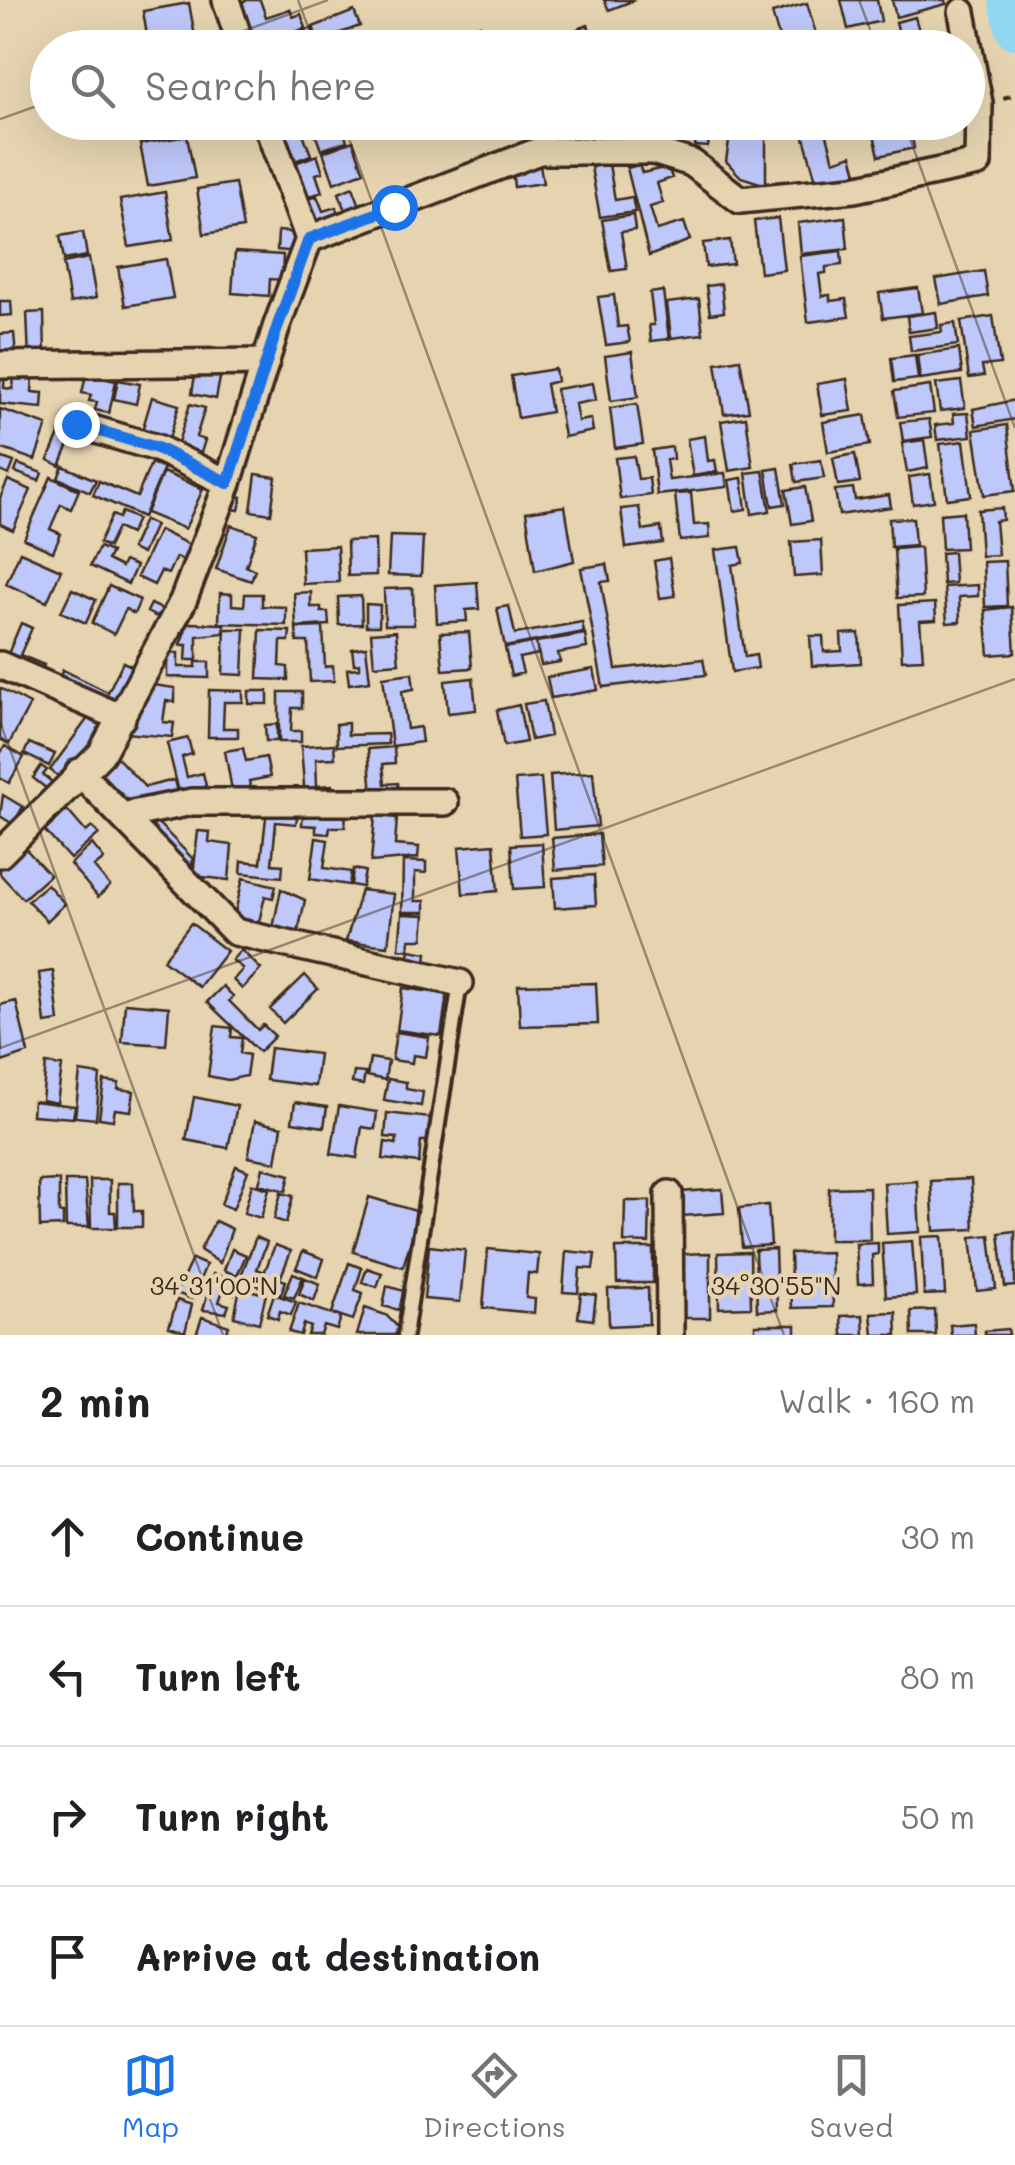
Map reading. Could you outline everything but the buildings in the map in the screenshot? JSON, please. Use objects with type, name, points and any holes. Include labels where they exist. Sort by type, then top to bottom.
[{"type":"street","points":[[226,0],[236,30]]},
{"type":"street","points":[[962,12],[965,30]]},
{"type":"street","points":[[0,854],[102,754],[183,602],[228,483],[309,239],[273,140]]},
{"type":"street","points":[[309,239],[539,151],[653,152],[692,163],[740,200],[854,188],[978,163],[978,140]]},
{"type":"street","points":[[0,366],[266,362]]},
{"type":"street","points":[[76,424],[157,448],[228,483]]},
{"type":"street","points":[[0,665],[122,718]]},
{"type":"street","points":[[80,772],[234,932],[460,983]]},
{"type":"street","points":[[122,816],[192,802],[446,802]]},
{"type":"street","points":[[669,1194],[670,1335]]},
{"type":"lane","points":[[405,1335],[460,983]]},
{"type":"waterway","points":[[1009,0],[1015,29]]},
{"type":"route","points":[[76,424],[157,448],[228,483],[309,239],[394,207]]}]
